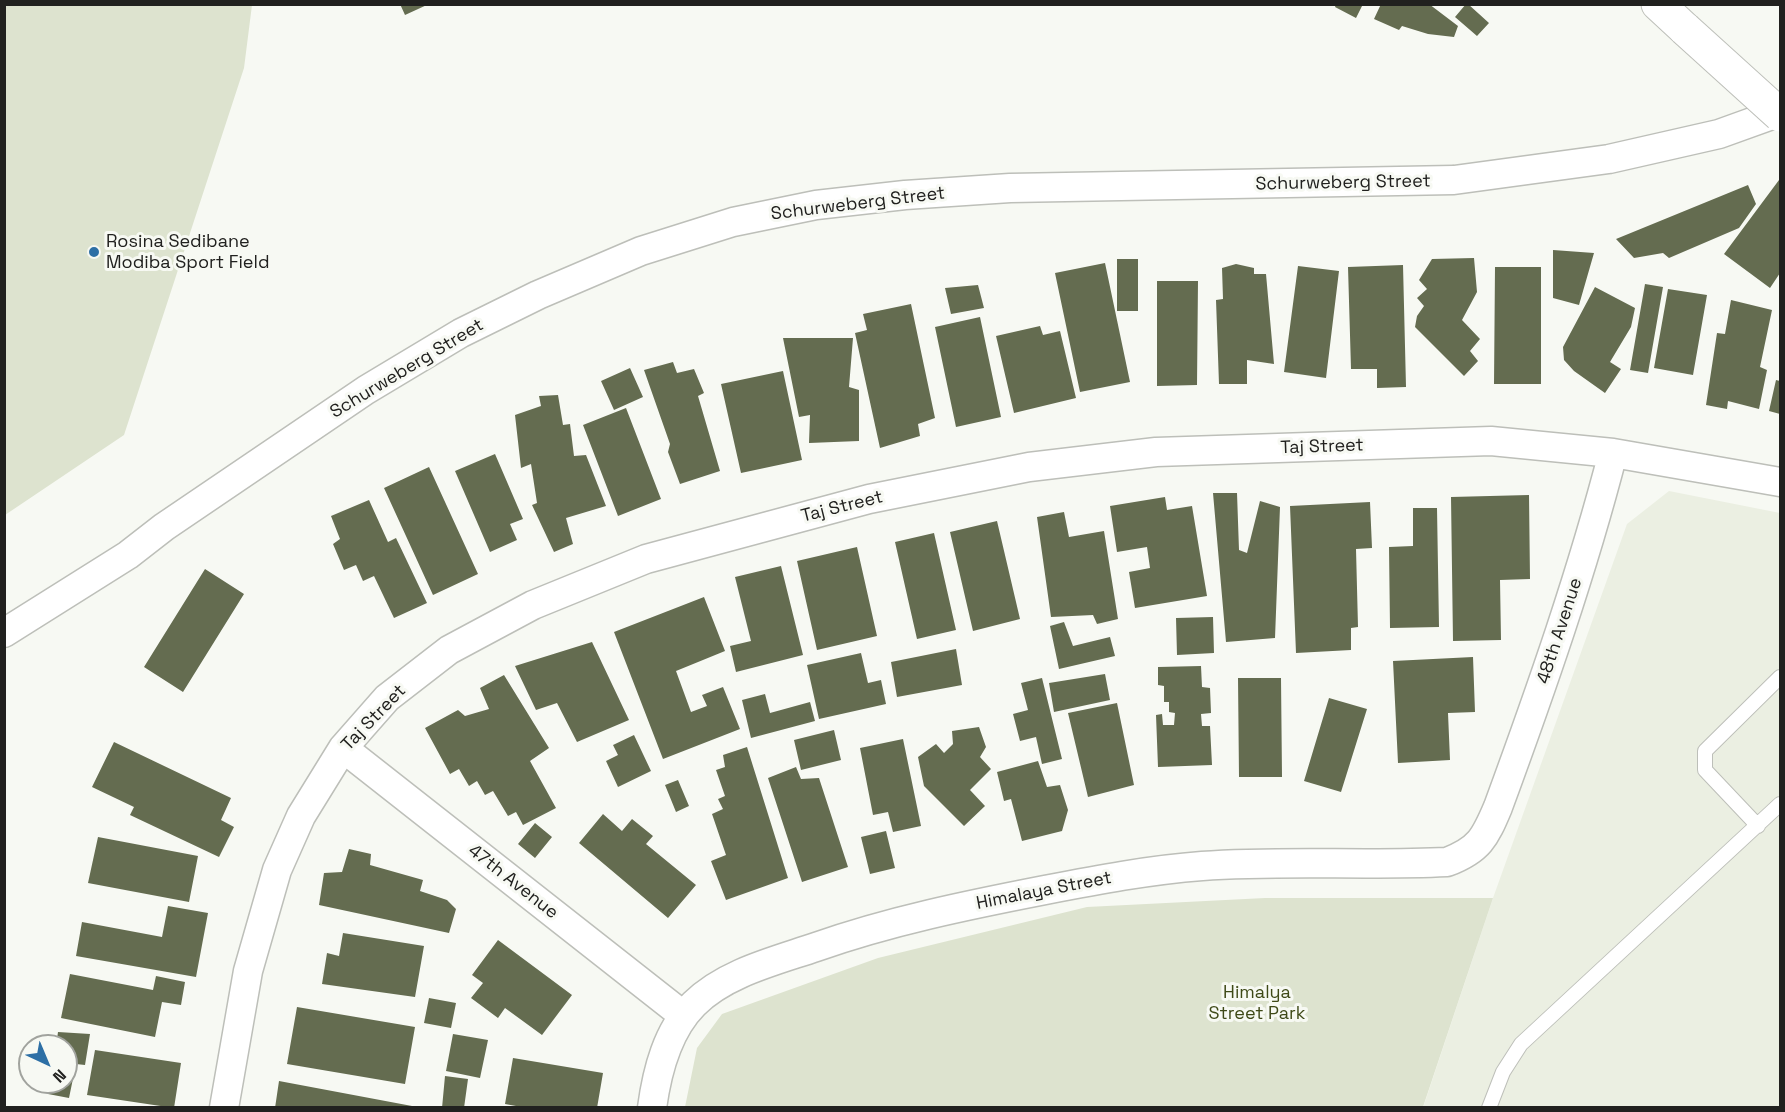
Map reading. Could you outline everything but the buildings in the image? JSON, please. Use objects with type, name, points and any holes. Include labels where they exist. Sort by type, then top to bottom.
[{"type":"street","points":[[1658,4],[1780,113]]},
{"type":"street","name":"Schurweberg Street","points":[[4,633],[128,555],[165,527],[366,390],[460,333],[538,294],[641,251],[733,222],[849,201],[1010,188],[1454,180],[1609,159],[1719,134],[1780,113]]},
{"type":"street","name":"Taj Street","points":[[224,1107],[248,971],[277,870],[301,816],[343,748],[387,698],[449,650],[533,605],[646,559],[869,499],[1029,467],[1155,452],[1491,441],[1613,453],[1780,482]]},
{"type":"street","name":"48th Avenue","points":[[1498,807],[1552,660],[1596,519],[1613,453]]},
{"type":"street","name":"47th Avenue","points":[[343,748],[684,1016]]},
{"type":"street","name":"Himalaya Street","points":[[652,1107],[660,1065],[684,1016],[694,1004],[734,977],[779,959],[848,936],[985,902],[1138,873],[1200,866],[1270,863],[1447,862],[1467,855],[1479,843],[1490,828],[1498,807]]},
{"type":"lane","points":[[1758,826],[1705,770],[1705,751],[1780,677]]},
{"type":"lane","points":[[1489,1107],[1503,1072],[1521,1044],[1780,804]]},
{"type":"shaded area","points":[[1669,491],[1780,513],[1780,1107],[1423,1108],[1493,898],[1627,524]]},
{"type":"green space","name":"Rosina Sedibane Modiba Sport Field","points":[[5,4],[252,5],[244,68],[124,435],[5,515]]},
{"type":"green space","name":"Himalya Street Park","points":[[1265,898],[1493,898],[1423,1107],[685,1107],[697,1048],[722,1014],[878,958],[1087,907]]},
{"type":"place","name":"Rosina Sedibane Modiba Sport Field","points":[[94,252]]}]
